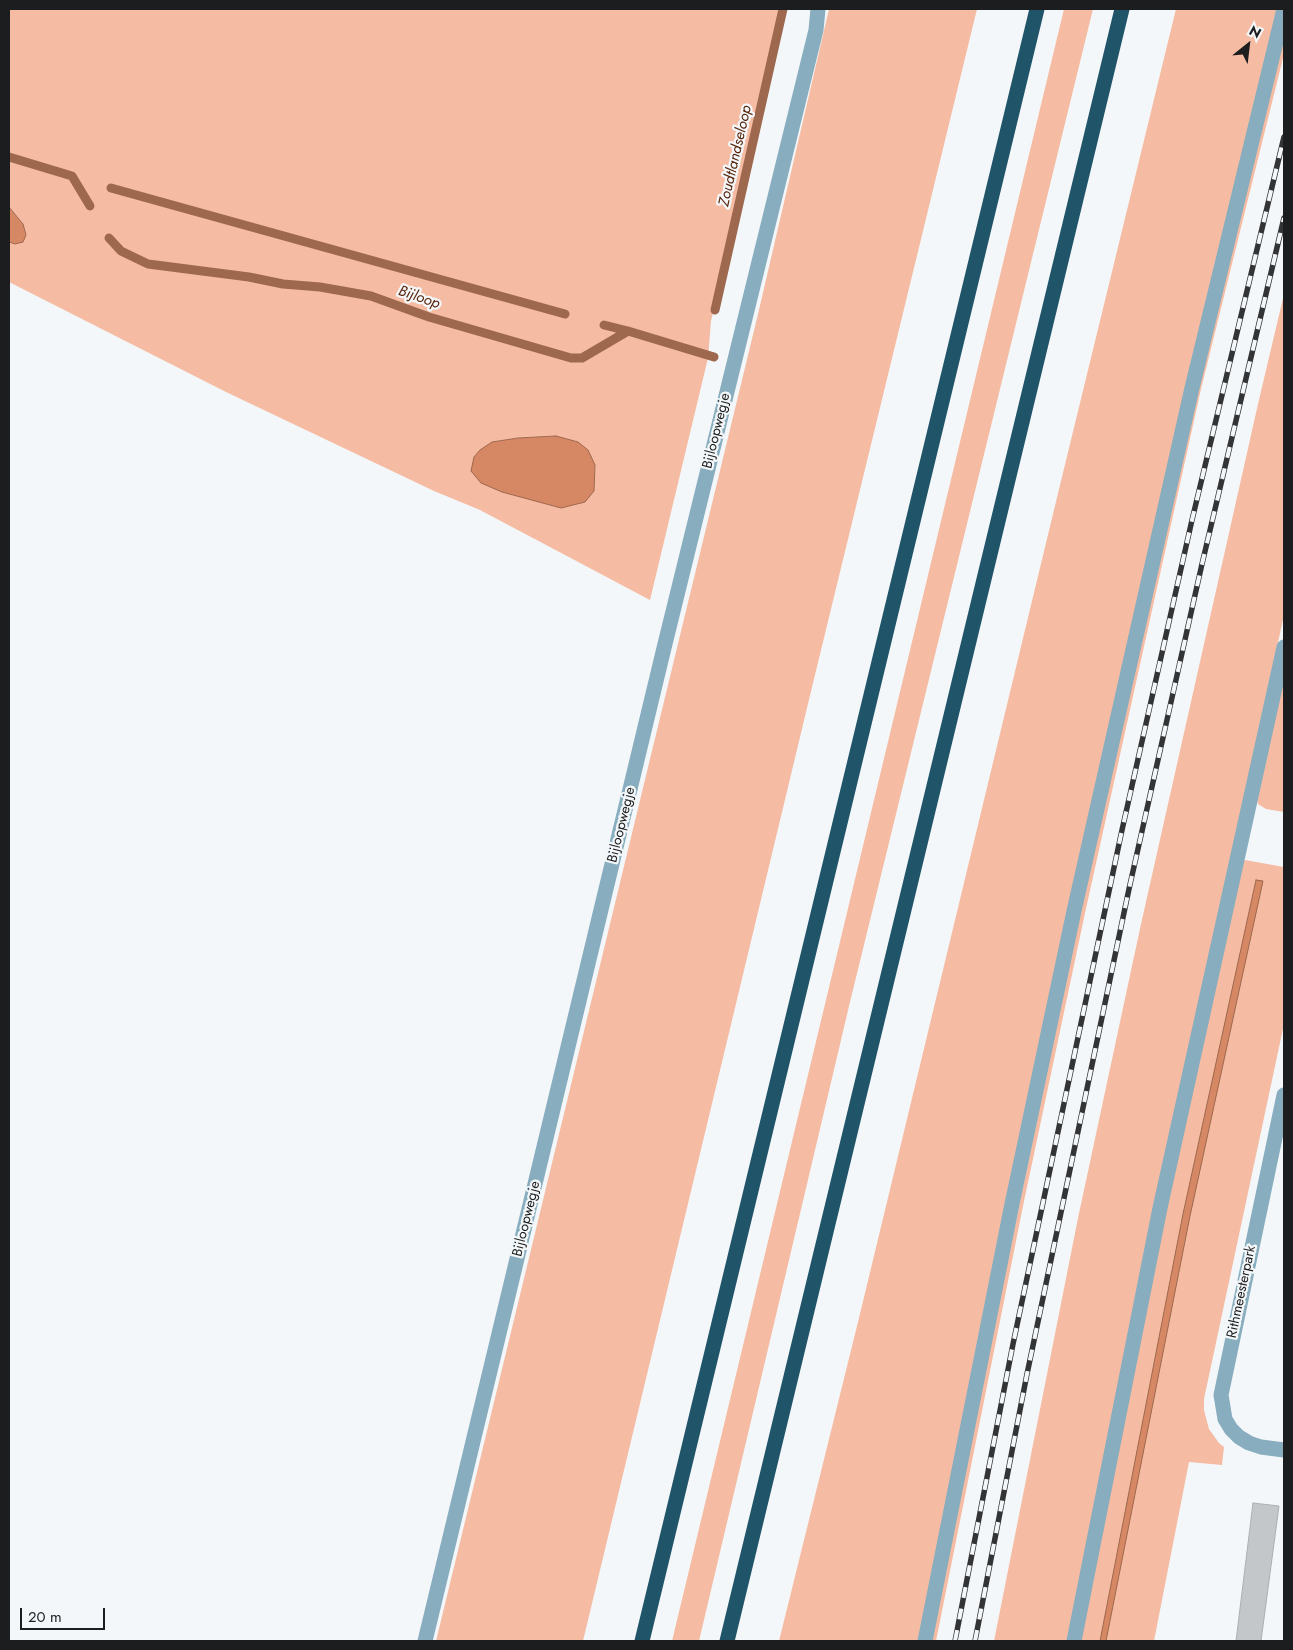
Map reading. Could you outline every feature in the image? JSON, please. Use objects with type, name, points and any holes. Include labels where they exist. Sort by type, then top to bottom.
[{"type":"highway","points":[[642,1641],[1037,9]]},
{"type":"highway","points":[[727,1641],[1122,9]]},
{"type":"street","name":"Bijloopwegje","points":[[425,1641],[657,676],[816,30],[818,9]]},
{"type":"street","points":[[925,1641],[1008,1223],[1076,901],[1186,417],[1284,9]]},
{"type":"street","points":[[1074,1641],[1160,1208],[1284,647]]},
{"type":"street","name":"Rithmeesterpark","points":[[1284,1095],[1221,1395],[1225,1419],[1231,1429],[1240,1437],[1249,1443],[1261,1447],[1284,1450]]},
{"type":"shaded area","points":[[9,9],[782,9],[759,127],[711,321],[708,358],[650,600],[480,510],[434,491],[226,392],[9,282],[9,242],[15,244],[23,224],[9,207]],"holes":[[[556,436],[595,465],[594,491],[561,508],[538,501],[492,442],[518,438]]]},
{"type":"shaded area","points":[[829,9],[977,9],[583,1641],[436,1641],[758,314]]},
{"type":"shaded area","points":[[1064,9],[1093,9],[850,1002],[699,1641],[672,1641]]},
{"type":"shaded area","points":[[1176,9],[1278,9],[918,1641],[779,1641],[858,1322]]},
{"type":"shaded area","points":[[1284,33],[1284,54],[1201,389],[1085,913],[1023,1206],[936,1641],[931,1641],[959,1496],[1080,912],[1198,388]]},
{"type":"shaded area","points":[[9,207],[23,224],[26,235],[23,242],[15,244],[9,242]]},
{"type":"shaded area","points":[[1284,294],[1284,615],[1155,1207],[1068,1641],[994,1641],[1078,1218],[1141,924]]},
{"type":"shaded area","points":[[556,436],[578,442],[588,450],[595,465],[594,491],[585,502],[561,508],[502,492],[481,483],[471,471],[474,457],[480,450],[492,442],[518,438]]},
{"type":"shaded area","points":[[1284,673],[1284,812],[1266,809],[1258,804],[1256,797]]},
{"type":"shaded area","points":[[1245,860],[1284,867],[1284,1024],[1204,1399],[1204,1410],[1209,1429],[1224,1447],[1222,1465],[1189,1462],[1154,1641],[1079,1641],[1165,1210],[1241,865]]},
{"type":"shaded area","points":[[1256,880],[1263,881],[1190,1216],[1106,1641],[1100,1641],[1183,1214]]},
{"type":"building","points":[[1253,1503],[1279,1506],[1261,1641],[1236,1641]]},
{"type":"waterway","name":"Zoudtlandseloop","points":[[715,310],[783,9]]},
{"type":"waterway","name":"Bijloop","points":[[9,157],[72,176],[90,206]]},
{"type":"waterway","points":[[111,188],[565,314]]},
{"type":"waterway","name":"Bijloop","points":[[109,238],[121,251],[148,264],[249,277],[283,284],[320,287],[371,296],[429,317],[571,358],[582,358],[628,331],[714,357]]},
{"type":"waterway","points":[[604,325],[628,331]]},
{"type":"railway","points":[[955,1641],[1013,1344],[1122,830],[1192,520],[1284,137]]},
{"type":"railway","points":[[975,1641],[1027,1374],[1129,889],[1202,564],[1284,218]]}]
